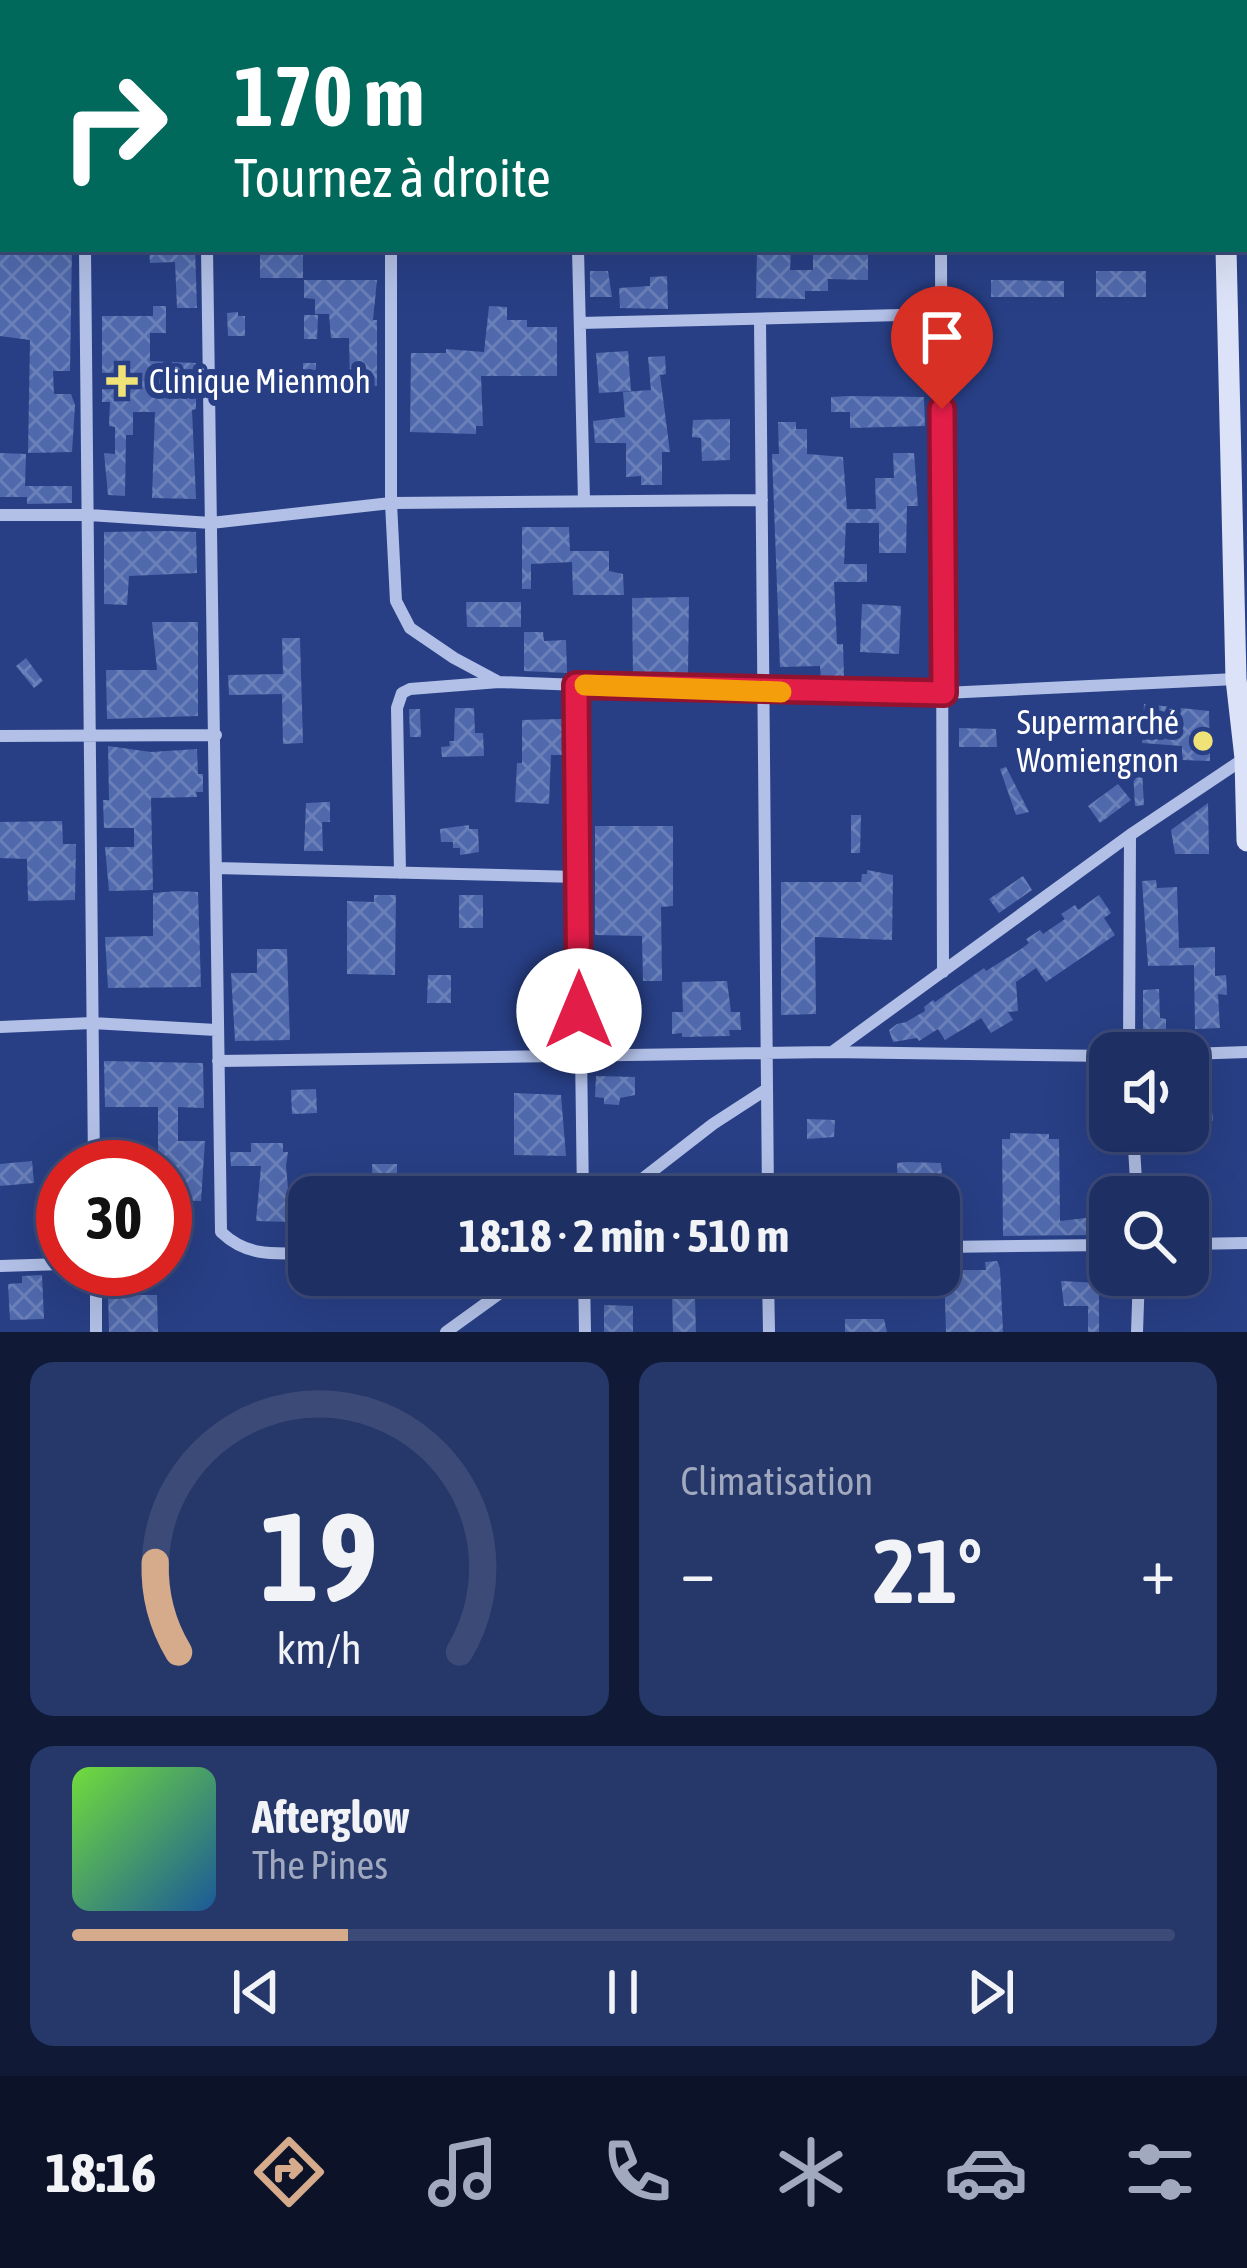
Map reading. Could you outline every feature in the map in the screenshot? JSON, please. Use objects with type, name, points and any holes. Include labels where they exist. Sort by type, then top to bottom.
[{"type":"main road","points":[[1226,252],[1238,381],[1236,679],[1246,758],[1247,841]]},
{"type":"street","points":[[85,252],[94,1140]]},
{"type":"street","points":[[207,252],[221,1232],[239,1249],[288,1254]]},
{"type":"street","points":[[391,252],[396,601],[410,628],[499,682]]},
{"type":"street","points":[[578,252],[584,501]]},
{"type":"street","points":[[940,252],[943,972]]},
{"type":"street","points":[[580,323],[941,314]]},
{"type":"street","points":[[760,319],[767,1176]]},
{"type":"street","points":[[0,514],[211,523],[391,502],[762,500]]},
{"type":"street","points":[[400,872],[397,708],[403,693],[499,682],[944,693],[1236,679]]},
{"type":"street","points":[[576,685],[583,1176]]},
{"type":"street","points":[[0,736],[216,735]]},
{"type":"street","points":[[832,1052],[1130,835],[1246,758]]},
{"type":"street","points":[[1129,1032],[1130,835]]},
{"type":"street","points":[[216,868],[578,877]]},
{"type":"street","points":[[0,1027],[92,1024],[216,1030]]},
{"type":"street","points":[[218,1061],[832,1052],[1089,1056]]},
{"type":"street","points":[[1209,1053],[1247,1052]]},
{"type":"street","points":[[646,1176],[766,1089]]},
{"type":"street","points":[[1209,1244],[1247,1243]]},
{"type":"street","points":[[960,1247],[1089,1245]]},
{"type":"street","points":[[0,1266],[36,1265]]},
{"type":"street","points":[[96,1296],[96,1332]]},
{"type":"street","points":[[446,1332],[496,1296]]},
{"type":"street","points":[[584,1296],[585,1332]]},
{"type":"street","points":[[768,1296],[769,1332]]},
{"type":"street","points":[[1137,1332],[1138,1296]]},
{"type":"building","points":[[0,252],[72,252],[70,371],[53,371],[54,394],[71,394],[75,405],[72,452],[28,453],[30,340],[0,336]]},
{"type":"building","points":[[149,252],[195,252],[197,308],[177,308],[175,262],[150,263]]},
{"type":"building","points":[[260,252],[303,252],[303,278],[260,278]]},
{"type":"building","points":[[757,252],[791,252],[790,270],[813,270],[813,252],[868,252],[868,280],[828,279],[828,291],[805,291],[805,299],[756,298]]},
{"type":"building","points":[[590,271],[608,271],[612,297],[590,297]]},
{"type":"building","points":[[1096,271],[1146,271],[1146,297],[1096,297]]},
{"type":"building","points":[[667,276],[668,309],[620,308],[619,288],[650,286],[650,277]]},
{"type":"building","points":[[304,280],[377,280],[373,320],[377,320],[377,386],[350,386],[349,338],[331,338],[329,314],[315,314],[315,299],[304,298]]},
{"type":"building","points":[[991,280],[1064,281],[1064,297],[991,297]]},
{"type":"building","points":[[153,306],[166,306],[166,333],[150,333],[150,361],[196,363],[196,409],[192,410],[196,499],[152,498],[155,412],[133,412],[133,435],[126,435],[125,496],[108,495],[104,453],[115,454],[115,427],[109,426],[110,402],[102,402],[102,316],[153,316]]},
{"type":"building","points":[[489,306],[507,307],[507,320],[527,320],[527,327],[557,327],[557,376],[481,376],[483,426],[476,426],[476,434],[410,432],[411,353],[484,352]]},
{"type":"building","points":[[227,313],[245,316],[245,336],[228,336]]},
{"type":"building","points":[[304,315],[318,315],[317,339],[304,339]]},
{"type":"building","points":[[628,351],[631,391],[599,393],[596,353]]},
{"type":"building","points":[[665,356],[666,374],[660,375],[670,452],[662,452],[662,485],[641,485],[641,476],[626,477],[626,443],[595,443],[593,421],[625,417],[623,392],[651,390],[648,357]]},
{"type":"building","points":[[303,363],[316,363],[316,385],[303,385]]},
{"type":"building","points":[[831,397],[924,397],[925,426],[850,428],[850,412],[831,412]]},
{"type":"building","points":[[730,419],[730,460],[702,461],[701,438],[692,437],[693,420]]},
{"type":"building","points":[[778,422],[796,422],[796,429],[807,429],[807,454],[843,457],[847,509],[876,509],[875,478],[894,478],[893,453],[914,453],[918,506],[907,506],[906,553],[879,553],[879,523],[846,523],[844,564],[867,564],[867,582],[834,582],[844,677],[821,678],[820,666],[780,667],[772,454],[779,454]]},
{"type":"building","points":[[0,453],[26,454],[25,486],[72,486],[72,503],[27,504],[27,497],[0,497]]},
{"type":"building","points":[[522,527],[569,527],[570,551],[609,551],[609,571],[623,574],[624,595],[573,595],[572,562],[531,564],[531,589],[522,589]]},
{"type":"building","points":[[104,532],[196,532],[197,573],[129,576],[127,605],[104,604]]},
{"type":"building","points":[[689,597],[688,674],[633,675],[632,598]]},
{"type":"building","points":[[466,602],[521,602],[521,627],[467,627]]},
{"type":"building","points":[[862,604],[901,606],[899,654],[860,652]]},
{"type":"building","points":[[152,622],[198,622],[198,716],[107,719],[106,670],[157,670]]},
{"type":"building","points":[[524,632],[543,632],[544,641],[566,640],[567,673],[524,671]]},
{"type":"building","points":[[282,638],[300,638],[303,743],[283,744],[282,694],[229,695],[228,675],[283,674]]},
{"type":"building","points":[[26,658],[43,681],[34,688],[16,666]]},
{"type":"building","points":[[1144,704],[1209,711],[1210,761],[1182,760],[1182,746],[1142,743]]},
{"type":"building","points":[[455,708],[474,708],[475,733],[483,733],[484,756],[442,757],[441,747],[454,741]]},
{"type":"building","points":[[409,709],[420,709],[421,737],[410,737]]},
{"type":"building","points":[[562,719],[563,755],[551,755],[549,804],[515,802],[517,763],[522,763],[522,720]]},
{"type":"building","points":[[959,728],[996,729],[997,747],[959,747]]},
{"type":"building","points":[[108,746],[151,752],[197,749],[203,792],[196,792],[197,797],[151,798],[153,890],[109,891],[105,847],[134,847],[134,828],[104,828],[103,800],[109,800]]},
{"type":"building","points":[[1006,767],[1029,812],[1016,815],[1000,769]]},
{"type":"building","points":[[1142,769],[1144,805],[1135,806],[1133,770]]},
{"type":"building","points":[[1118,784],[1131,800],[1100,823],[1088,806]]},
{"type":"building","points":[[330,802],[330,822],[322,822],[323,851],[304,851],[306,803]]},
{"type":"building","points":[[1208,803],[1209,854],[1175,854],[1171,830]]},
{"type":"building","points":[[851,815],[861,815],[860,853],[851,853]]},
{"type":"building","points":[[62,821],[63,844],[76,844],[75,900],[28,901],[27,859],[0,858],[0,822]]},
{"type":"building","points":[[469,825],[469,829],[478,829],[479,852],[460,855],[453,842],[441,842],[440,829]]},
{"type":"building","points":[[595,826],[673,826],[673,906],[661,907],[662,981],[643,981],[642,936],[595,935]]},
{"type":"building","points":[[867,870],[893,875],[892,940],[815,937],[816,1014],[781,1015],[781,882],[861,882]]},
{"type":"building","points":[[1023,876],[1032,890],[999,913],[989,899]]},
{"type":"building","points":[[1156,880],[1157,888],[1177,887],[1179,948],[1215,947],[1215,976],[1226,975],[1227,995],[1218,994],[1220,1028],[1195,1029],[1194,965],[1148,966],[1142,881]]},
{"type":"building","points":[[198,892],[201,987],[108,988],[105,937],[153,936],[153,893]]},
{"type":"building","points":[[374,895],[396,895],[395,975],[347,974],[347,901],[374,902]]},
{"type":"building","points":[[459,895],[483,895],[483,928],[459,928]]},
{"type":"building","points":[[1099,895],[1111,913],[1104,918],[1115,935],[1046,982],[1036,968],[1016,982],[1018,1011],[1008,1012],[1013,1020],[991,1033],[981,1018],[945,1040],[938,1029],[919,1041],[893,1042],[889,1030],[897,1024],[1021,949],[1029,943],[1026,939],[1065,919],[1061,914],[1075,905],[1078,910]]},
{"type":"building","points":[[257,949],[287,949],[290,1040],[235,1041],[231,973],[257,973]]},
{"type":"building","points":[[428,975],[451,975],[451,1003],[427,1003]]},
{"type":"building","points":[[727,981],[731,1012],[740,1012],[741,1030],[729,1030],[730,1036],[672,1034],[672,1012],[683,1012],[682,982]]},
{"type":"building","points":[[1159,989],[1160,1018],[1166,1019],[1166,1032],[1143,1032],[1143,990]]},
{"type":"building","points":[[104,1061],[203,1063],[204,1108],[178,1107],[178,1140],[158,1140],[158,1107],[105,1107]]},
{"type":"building","points":[[596,1076],[635,1077],[635,1095],[620,1098],[619,1105],[604,1104],[604,1098],[595,1097]]},
{"type":"building","points":[[316,1089],[317,1113],[292,1114],[291,1090]]},
{"type":"building","points":[[514,1093],[561,1095],[566,1156],[514,1155]]},
{"type":"building","points":[[807,1119],[835,1120],[834,1137],[807,1139]]},
{"type":"building","points":[[1010,1133],[1049,1134],[1049,1139],[1059,1139],[1060,1221],[1089,1218],[1089,1235],[1003,1236],[1002,1139],[1010,1139]]},
{"type":"building","points":[[192,1141],[205,1141],[201,1201],[192,1201]]},
{"type":"building","points":[[251,1143],[283,1143],[283,1152],[288,1152],[288,1222],[256,1221],[261,1166],[231,1166],[230,1152],[251,1152]]},
{"type":"building","points":[[32,1161],[34,1183],[0,1186],[0,1164]]},
{"type":"building","points":[[897,1163],[941,1163],[942,1176],[898,1176]]},
{"type":"building","points":[[372,1164],[397,1164],[397,1176],[372,1176]]},
{"type":"building","points":[[997,1261],[1000,1268],[1003,1332],[946,1332],[945,1296],[960,1296],[960,1270],[986,1270],[985,1262]]},
{"type":"building","points":[[36,1275],[36,1296],[43,1296],[44,1319],[10,1320],[8,1284],[22,1283],[22,1276]]},
{"type":"building","points":[[1061,1281],[1089,1282],[1089,1296],[1099,1296],[1099,1332],[1088,1332],[1088,1306],[1064,1306]]},
{"type":"building","points":[[108,1296],[157,1296],[158,1332],[109,1332]]},
{"type":"building","points":[[672,1297],[695,1297],[696,1332],[673,1332]]},
{"type":"building","points":[[604,1305],[633,1306],[633,1332],[604,1332]]},
{"type":"building","points":[[845,1319],[884,1319],[887,1332],[845,1332]]},
{"type":"slow traffic","points":[[585,685],[781,692]]},
{"type":"place","name":"Clinique Mienmoh","points":[[122,381]]},
{"type":"place","name":"Supermarché Womiengnon","points":[[1203,741]]},
{"type":"route","points":[[579,1011],[576,685],[944,693],[942,409]]}]
